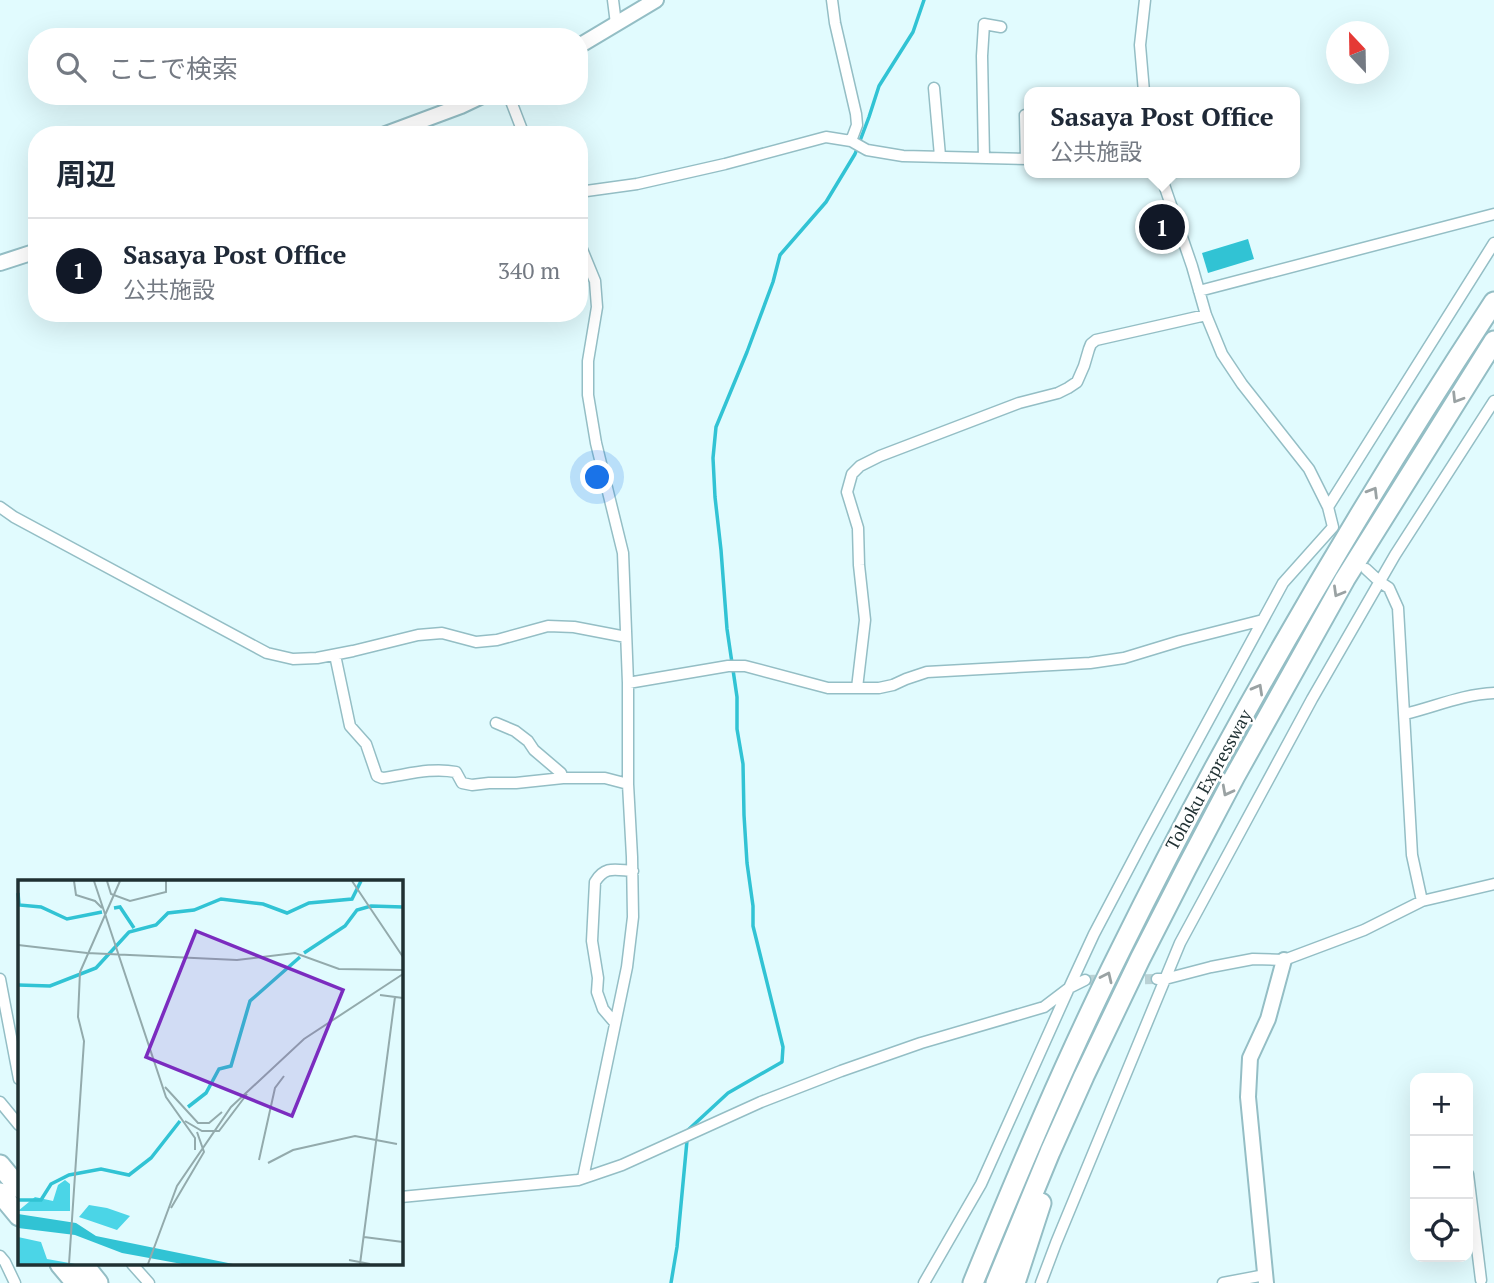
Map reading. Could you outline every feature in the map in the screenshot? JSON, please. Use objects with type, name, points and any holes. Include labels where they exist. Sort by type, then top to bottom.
[{"type":"highway","name":"Tohoku Expressway","points":[[972,1283],[1077,1039],[1164,861],[1326,569],[1494,302]]},
{"type":"highway","name":"Tohoku Expressway","points":[[996,1283],[1084,1076],[1180,880],[1352,568],[1494,341]]},
{"type":"highway","points":[[958,1283],[1057,1074],[1077,1039]]},
{"type":"highway","points":[[1015,1283],[1084,1076]]},
{"type":"highway","points":[[0,1165],[18,1187]]},
{"type":"highway","points":[[0,1193],[18,1215]]},
{"type":"highway","points":[[65,1266],[90,1277]]},
{"type":"street","points":[[613,0],[616,24]]},
{"type":"street","points":[[588,41],[656,0]]},
{"type":"street","points":[[832,0],[856,114],[851,141]]},
{"type":"street","points":[[1144,87],[1140,46],[1145,0]]},
{"type":"street","points":[[984,158],[984,24],[1001,27]]},
{"type":"street","points":[[934,88],[940,156]]},
{"type":"street","points":[[407,126],[463,105]]},
{"type":"street","points":[[512,105],[521,126]]},
{"type":"street","points":[[588,191],[637,184],[826,137],[851,141],[867,150],[903,156],[1024,159]]},
{"type":"street","points":[[924,1283],[981,1184],[1094,934],[1283,583],[1336,530],[1309,469],[1242,384],[1222,354],[1206,315],[1162,178]]},
{"type":"street","points":[[1199,291],[1494,214]]},
{"type":"street","points":[[1328,507],[1494,243]]},
{"type":"street","points":[[0,263],[28,254]]},
{"type":"street","points":[[583,1178],[627,967],[633,917],[623,553],[596,443],[588,395],[588,361],[597,307],[596,281],[588,263]]},
{"type":"street","points":[[857,688],[865,620],[858,528],[847,492],[852,474],[860,466],[880,456],[1019,403],[1068,388],[1077,382],[1091,344],[1096,340],[1206,315]]},
{"type":"street","points":[[1041,1283],[1161,979],[1312,699],[1395,555],[1494,401]]},
{"type":"street","points":[[0,507],[13,517],[267,653],[293,660],[317,659],[418,635],[442,633],[476,642],[497,640],[548,626],[574,627],[626,637]]},
{"type":"street","points":[[1366,569],[1389,588],[1398,608],[1412,855],[1422,901]]},
{"type":"street","points":[[628,683],[728,666],[745,666],[828,688],[878,688],[927,672],[1090,663],[1124,658],[1263,620]]},
{"type":"street","points":[[335,655],[350,726],[366,744],[377,776],[382,778],[452,771],[456,772],[462,783],[472,785],[563,778],[606,778],[628,784]]},
{"type":"street","points":[[1405,715],[1465,698],[1494,693]]},
{"type":"street","points":[[496,723],[528,741],[563,778]]},
{"type":"street","points":[[615,1023],[603,1009],[597,992],[598,978],[592,941],[595,881],[600,873],[607,869],[633,871]]},
{"type":"street","points":[[1161,979],[1253,959],[1284,960],[1364,930],[1422,901],[1494,884]]},
{"type":"street","points":[[1223,1283],[1266,1279],[1248,1076],[1251,1058],[1268,1019],[1284,960]]},
{"type":"street","points":[[0,979],[18,1074]]},
{"type":"street","points":[[402,1197],[583,1178],[622,1165],[761,1102],[841,1072],[921,1043],[1044,1007],[1069,988],[1085,980]]},
{"type":"street","points":[[0,1102],[18,1122]]},
{"type":"street","points":[[1471,1199],[1481,1280]]},
{"type":"street","points":[[0,1256],[15,1283]]},
{"type":"street","points":[[134,1266],[149,1283]]},
{"type":"water","points":[[1248,239],[1254,259],[1208,273],[1202,253]]},
{"type":"waterway","points":[[671,1283],[688,1130],[728,1093],[782,1062],[783,1047],[753,926],[744,815],[743,764],[737,729],[737,697],[727,629],[715,497],[713,458],[716,427],[747,352],[780,255],[826,202],[855,154],[879,86],[913,32],[924,0]]},
{"type":"tunnel","points":[[1085,980],[1157,979]]},
{"type":"place","name":"Sasaya Post Office","points":[[1162,227]]}]
